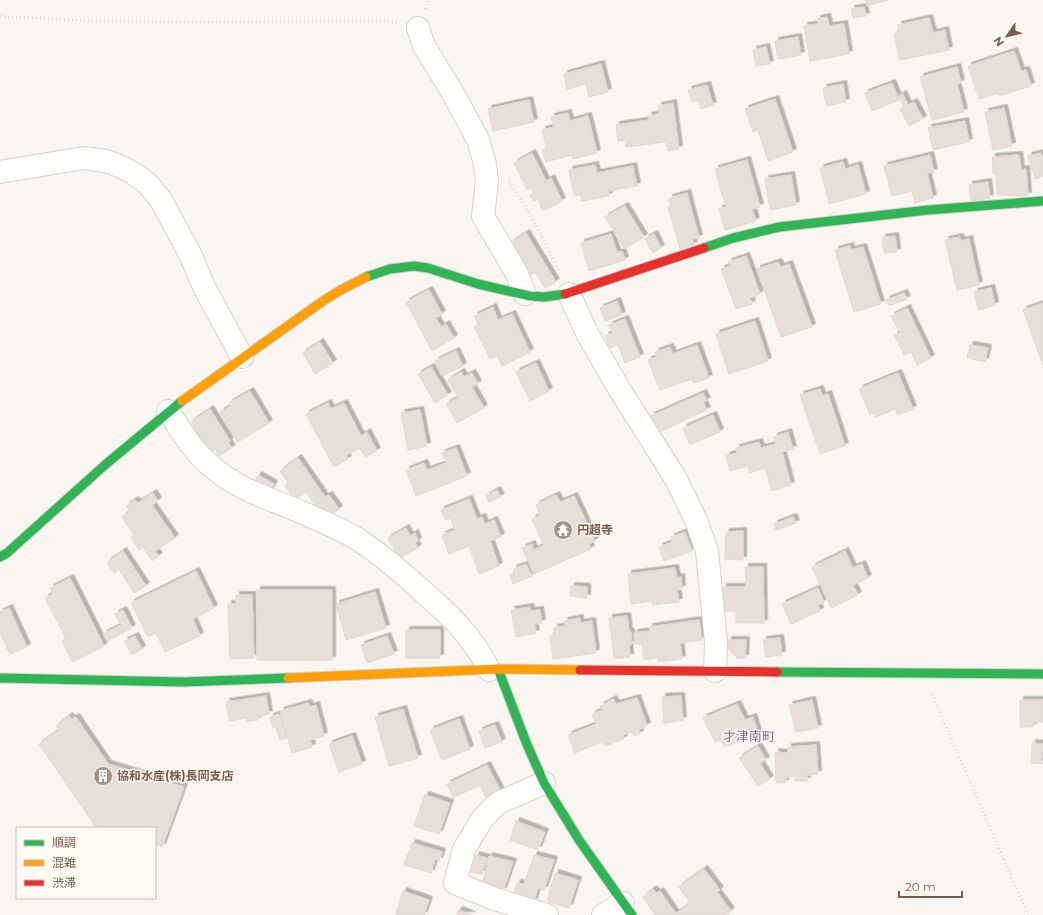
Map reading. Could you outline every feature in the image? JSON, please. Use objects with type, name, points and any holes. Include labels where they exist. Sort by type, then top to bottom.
[{"type":"street","points":[[418,28],[424,46],[454,95],[478,140],[485,164],[487,182],[483,216],[516,272],[525,294]]},
{"type":"street","points":[[0,172],[84,158],[106,161],[119,166],[148,183],[161,200],[190,254],[205,289],[242,357]]},
{"type":"street","points":[[0,557],[7,553],[72,492],[168,412],[242,357],[316,306],[360,279],[388,269],[408,266],[429,268],[464,280],[530,296],[552,296],[570,294],[733,238],[779,227],[928,210],[1043,201]]},
{"type":"street","points":[[570,294],[587,333],[618,387],[676,479],[696,520],[707,551],[716,642],[715,672]]},
{"type":"street","points":[[168,412],[195,451],[218,472],[237,484],[354,537],[401,572],[451,617],[467,634],[494,670],[544,783],[579,840],[627,909],[603,915]]},
{"type":"street","points":[[0,678],[184,682],[494,670],[1043,674]]},
{"type":"street","points":[[544,783],[498,803],[483,818],[464,849],[455,883],[495,899],[547,915]]},
{"type":"path","points":[[0,16],[91,21],[387,21],[418,28]]},
{"type":"path","points":[[507,179],[525,204],[570,294]]},
{"type":"path","points":[[922,673],[1028,915]]},
{"type":"building","points":[[866,0],[888,0],[867,6]]},
{"type":"building","points":[[864,7],[866,16],[853,18],[851,9]]},
{"type":"building","points":[[827,17],[829,26],[844,24],[849,54],[810,61],[804,26],[818,24],[817,19]]},
{"type":"building","points":[[929,18],[933,33],[945,30],[949,50],[900,60],[894,34],[899,33],[898,25]]},
{"type":"building","points":[[798,37],[801,55],[778,59],[775,41]]},
{"type":"building","points":[[766,47],[770,64],[756,66],[753,50]]},
{"type":"building","points":[[1014,51],[1021,71],[1026,70],[1031,86],[999,96],[998,93],[979,99],[968,66]]},
{"type":"building","points":[[601,64],[608,92],[589,97],[586,84],[567,89],[564,74]]},
{"type":"building","points":[[957,67],[961,83],[957,84],[964,112],[932,120],[920,77]]},
{"type":"building","points":[[892,83],[899,100],[872,111],[865,93]]},
{"type":"building","points":[[843,84],[846,102],[826,106],[823,88]]},
{"type":"building","points":[[707,85],[713,105],[701,109],[698,100],[692,102],[688,90]]},
{"type":"building","points":[[903,94],[908,105],[914,102],[923,119],[909,126],[900,109],[904,107],[899,96]]},
{"type":"building","points":[[775,99],[793,152],[768,161],[758,130],[753,132],[745,109]]},
{"type":"building","points":[[529,100],[534,122],[493,131],[488,109]]},
{"type":"building","points":[[673,103],[679,149],[668,151],[666,142],[626,147],[625,140],[618,141],[616,125],[649,120],[648,116],[659,114],[658,106]]},
{"type":"building","points":[[1004,108],[1012,146],[993,150],[985,112]]},
{"type":"building","points":[[568,113],[570,121],[588,116],[597,153],[573,159],[572,155],[546,162],[542,150],[547,149],[542,130],[554,127],[551,117]]},
{"type":"building","points":[[965,121],[969,142],[933,150],[928,128]]},
{"type":"building","points":[[532,153],[546,181],[551,178],[562,201],[543,211],[538,199],[533,201],[530,195],[534,193],[531,187],[527,189],[514,163]]},
{"type":"building","points":[[1041,153],[1043,159],[1043,176],[1035,179],[1028,156]]},
{"type":"building","points":[[930,155],[934,172],[927,173],[933,198],[915,203],[912,191],[892,196],[884,166]]},
{"type":"building","points":[[1019,155],[1021,170],[1026,169],[1028,196],[997,195],[996,174],[993,174],[992,157]]},
{"type":"building","points":[[747,160],[760,207],[752,209],[756,221],[725,230],[719,209],[726,207],[715,169]]},
{"type":"building","points":[[843,162],[845,169],[858,165],[866,194],[829,204],[820,168]]},
{"type":"building","points":[[595,165],[597,173],[633,166],[637,186],[608,191],[609,196],[582,201],[581,195],[574,196],[569,170]]},
{"type":"building","points":[[791,175],[796,205],[770,210],[765,179]]},
{"type":"building","points":[[988,182],[990,198],[971,201],[969,185]]},
{"type":"building","points":[[687,193],[699,238],[692,239],[694,245],[680,249],[668,207],[671,207],[669,198]]},
{"type":"building","points":[[625,206],[644,237],[624,249],[605,217]]},
{"type":"building","points":[[526,233],[556,282],[545,288],[535,272],[531,275],[511,243]]},
{"type":"building","points":[[611,234],[617,253],[622,251],[625,260],[589,271],[581,243]]},
{"type":"building","points":[[654,234],[661,248],[653,253],[645,239]]},
{"type":"building","points":[[895,236],[897,252],[884,253],[882,238]]},
{"type":"building","points":[[960,237],[961,241],[969,239],[979,285],[957,290],[945,240]]},
{"type":"building","points":[[850,246],[851,250],[863,247],[881,304],[854,312],[835,250]]},
{"type":"building","points":[[746,256],[760,294],[750,298],[752,304],[736,309],[721,269],[730,266],[728,262]]},
{"type":"building","points":[[778,262],[781,267],[789,264],[812,327],[781,337],[757,269]]},
{"type":"building","points":[[991,288],[995,305],[978,310],[974,292]]},
{"type":"building","points":[[429,290],[442,314],[436,318],[441,327],[446,324],[454,338],[432,351],[406,302]]},
{"type":"building","points":[[904,293],[907,299],[889,306],[886,300]]},
{"type":"building","points":[[617,301],[622,315],[605,321],[600,308]]},
{"type":"building","points":[[1043,303],[1043,365],[1023,310]]},
{"type":"building","points":[[493,307],[498,320],[512,314],[530,352],[502,366],[497,356],[490,359],[474,327],[479,325],[474,316]]},
{"type":"building","points":[[907,308],[931,358],[917,365],[911,352],[904,355],[894,335],[900,333],[891,316]]},
{"type":"building","points":[[625,319],[640,357],[625,363],[618,345],[610,348],[605,336],[613,333],[609,325]]},
{"type":"building","points":[[755,321],[768,361],[729,374],[716,334]]},
{"type":"building","points":[[320,342],[333,363],[315,374],[303,353]]},
{"type":"building","points":[[697,345],[709,378],[694,383],[692,379],[660,390],[648,360],[657,357],[655,352],[670,347],[673,354]]},
{"type":"building","points":[[970,345],[988,348],[985,362],[967,358]]},
{"type":"building","points":[[456,351],[463,366],[442,376],[435,361]]},
{"type":"building","points":[[536,363],[549,391],[530,401],[516,372]]},
{"type":"building","points":[[431,367],[448,395],[435,403],[418,374]]},
{"type":"building","points":[[461,372],[464,377],[472,373],[478,384],[472,387],[484,408],[457,423],[446,404],[458,398],[448,380]]},
{"type":"building","points":[[898,373],[913,409],[898,415],[895,409],[876,417],[875,413],[870,415],[859,389]]},
{"type":"building","points":[[820,389],[822,396],[828,394],[845,446],[820,454],[800,395]]},
{"type":"building","points":[[250,391],[269,423],[238,442],[220,412],[231,406],[229,403]]},
{"type":"building","points":[[703,393],[707,401],[703,402],[707,410],[659,432],[651,416]]},
{"type":"building","points":[[328,403],[331,409],[344,403],[361,436],[367,432],[377,451],[365,457],[360,448],[346,455],[348,459],[334,467],[306,414]]},
{"type":"building","points":[[210,409],[230,441],[228,442],[232,448],[219,456],[215,449],[210,452],[191,422]]},
{"type":"building","points":[[420,410],[427,446],[408,450],[401,413]]},
{"type":"building","points":[[713,415],[720,432],[690,445],[683,428]]},
{"type":"building","points":[[788,432],[793,449],[782,452],[791,485],[772,491],[765,468],[750,473],[748,466],[730,471],[726,456],[737,453],[736,448],[759,442],[761,448],[776,444],[774,437]]},
{"type":"building","points":[[456,448],[467,476],[416,496],[406,470],[424,463],[427,470],[446,463],[442,453]]},
{"type":"building","points":[[298,458],[325,497],[329,495],[339,509],[325,519],[306,492],[295,500],[285,486],[288,483],[280,471]]},
{"type":"building","points":[[258,475],[274,484],[269,493],[254,484]]},
{"type":"building","points":[[497,490],[501,497],[489,502],[486,496]]},
{"type":"building","points":[[153,493],[158,501],[152,505],[175,538],[155,551],[159,556],[152,561],[143,547],[139,550],[131,537],[134,535],[122,517],[130,511],[126,506],[135,500],[138,503]]},
{"type":"building","name":"円超寺","points":[[556,495],[560,502],[574,496],[595,541],[589,544],[591,549],[534,574],[522,548],[532,544],[534,550],[544,545],[532,519],[540,515],[536,505]]},
{"type":"building","points":[[469,499],[477,519],[482,517],[485,524],[494,520],[501,537],[490,541],[499,566],[479,574],[469,546],[449,554],[442,535],[455,530],[450,518],[445,520],[441,510]]},
{"type":"building","points":[[793,517],[796,523],[776,530],[774,524]]},
{"type":"building","points":[[406,528],[410,536],[415,533],[418,541],[415,543],[418,548],[399,558],[388,538]]},
{"type":"building","points":[[743,531],[743,560],[725,559],[726,532]]},
{"type":"building","points":[[685,532],[692,551],[664,561],[659,547],[672,542],[671,537]]},
{"type":"building","points":[[123,551],[146,586],[134,593],[119,570],[114,573],[107,562]]},
{"type":"building","points":[[845,551],[853,568],[862,564],[868,578],[853,585],[858,595],[831,608],[812,567]]},
{"type":"building","points":[[526,564],[532,576],[513,584],[510,575],[515,573],[513,569]]},
{"type":"building","points":[[745,567],[763,567],[764,623],[736,623],[736,611],[723,611],[723,587],[746,587]]},
{"type":"building","points":[[675,568],[677,578],[681,577],[682,589],[677,590],[679,602],[652,605],[652,601],[631,604],[628,574]]},
{"type":"building","points":[[196,571],[214,608],[193,619],[200,636],[165,652],[156,633],[148,637],[131,603]]},
{"type":"building","points":[[70,578],[104,646],[72,662],[62,641],[66,639],[45,598],[53,594],[50,588]]},
{"type":"building","points":[[571,586],[587,587],[587,598],[570,596]]},
{"type":"building","points":[[818,588],[824,602],[818,605],[820,611],[791,624],[782,604]]},
{"type":"building","points":[[257,590],[332,590],[332,660],[257,660]]},
{"type":"building","points":[[375,592],[386,628],[346,640],[336,604]]},
{"type":"building","points":[[236,595],[252,595],[254,658],[230,659],[228,604],[236,604]]},
{"type":"building","points":[[530,607],[531,611],[540,610],[542,623],[534,624],[536,633],[516,637],[511,610]]},
{"type":"building","points":[[9,608],[27,647],[10,654],[0,633],[0,612]]},
{"type":"building","points":[[123,610],[132,628],[107,641],[103,634],[121,625],[115,614]]},
{"type":"building","points":[[627,616],[632,644],[629,644],[630,657],[614,659],[609,618]]},
{"type":"building","points":[[580,618],[580,623],[592,621],[596,653],[553,659],[550,636],[555,635],[554,628],[565,626],[564,621]]},
{"type":"building","points":[[699,620],[702,640],[680,643],[682,659],[658,662],[658,658],[644,660],[642,644],[635,644],[634,633],[650,631],[649,627]]},
{"type":"building","points":[[406,630],[440,630],[440,658],[406,658]]},
{"type":"building","points":[[135,636],[142,649],[132,655],[124,641]]},
{"type":"building","points":[[387,636],[394,654],[367,663],[361,645]]},
{"type":"building","points":[[780,638],[782,655],[766,657],[763,640]]},
{"type":"building","points":[[728,640],[746,640],[745,658],[737,658],[729,650]]},
{"type":"building","points":[[266,696],[269,714],[258,716],[258,720],[246,722],[246,718],[229,721],[226,702]]},
{"type":"building","points":[[681,696],[683,720],[664,723],[662,697]]},
{"type":"building","points":[[637,698],[647,726],[639,729],[640,734],[634,736],[632,732],[623,735],[624,739],[605,746],[602,742],[575,753],[568,735],[596,724],[592,714],[602,710],[600,706],[613,699],[616,704]]},
{"type":"building","points":[[812,700],[818,728],[796,732],[789,705]]},
{"type":"building","points":[[1020,700],[1043,700],[1043,722],[1033,722],[1033,727],[1020,727]]},
{"type":"building","points":[[308,703],[310,707],[316,705],[324,736],[310,740],[312,747],[292,753],[280,711]]},
{"type":"building","points":[[737,704],[745,720],[753,717],[758,733],[725,747],[720,740],[715,742],[703,718]]},
{"type":"building","points":[[403,709],[418,758],[389,766],[375,717]]},
{"type":"building","points":[[279,714],[287,738],[280,740],[276,727],[273,728],[270,717]]},
{"type":"building","name":"協和水産(株)長岡支店","points":[[69,716],[72,719],[76,717],[108,764],[184,787],[162,847],[156,844],[156,827],[95,826],[39,744],[59,730],[56,726]]},
{"type":"building","points":[[459,719],[470,749],[442,760],[430,730]]},
{"type":"building","points":[[495,725],[502,742],[485,748],[479,731]]},
{"type":"building","points":[[352,736],[362,764],[339,772],[329,744]]},
{"type":"building","points":[[1032,743],[1043,744],[1041,764],[1031,763]]},
{"type":"building","points":[[816,745],[818,774],[807,775],[807,781],[795,781],[796,776],[786,777],[785,783],[776,783],[775,752],[788,753],[788,747]]},
{"type":"building","points":[[758,746],[766,760],[760,763],[770,779],[758,786],[739,758]]},
{"type":"building","points":[[487,765],[502,794],[488,801],[480,785],[453,798],[447,784]]},
{"type":"building","points":[[425,795],[450,803],[439,834],[414,826]]},
{"type":"building","points":[[516,821],[545,832],[538,850],[510,840]]},
{"type":"building","points":[[412,843],[442,852],[439,861],[435,859],[431,873],[404,865]]},
{"type":"building","points":[[476,855],[487,858],[482,874],[471,872]]},
{"type":"building","points":[[534,855],[554,860],[544,890],[538,888],[534,902],[513,896],[517,883],[524,884]]},
{"type":"building","points":[[489,856],[513,862],[503,891],[482,885]]},
{"type":"building","points":[[704,869],[720,890],[717,892],[731,911],[726,915],[655,915],[643,897],[653,889],[657,893],[660,891],[676,914],[690,903],[679,887]]},
{"type":"building","points":[[555,873],[578,880],[569,908],[547,901]]},
{"type":"building","points":[[403,891],[429,900],[424,915],[396,915]]},
{"type":"building","points":[[459,910],[472,915],[456,915]]},
{"type":"traffic: fast","points":[[704,248],[733,238],[779,227],[928,210],[1043,201]]},
{"type":"traffic: fast","points":[[366,277],[390,269],[414,266],[428,268],[478,284],[530,296],[544,297],[565,294]]},
{"type":"traffic: fast","points":[[0,557],[7,553],[106,464],[182,401]]},
{"type":"traffic: fast","points":[[498,669],[526,742],[544,783],[579,840],[632,915]]},
{"type":"traffic: fast","points":[[777,672],[1043,674]]},
{"type":"traffic: fast","points":[[0,678],[184,682],[288,678]]},
{"type":"traffic: slow","points":[[182,401],[323,301],[366,277]]},
{"type":"traffic: slow","points":[[288,678],[498,669],[580,670]]},
{"type":"traffic: jam","points":[[565,294],[704,248]]},
{"type":"traffic: jam","points":[[580,670],[777,672]]},
{"type":"place","name":"円超寺","points":[[563,530]]},
{"type":"place","name":"協和水産(株)長岡支店","points":[[103,776]]},
{"type":"district","name":"才津南町","points":[[749,736]]}]
